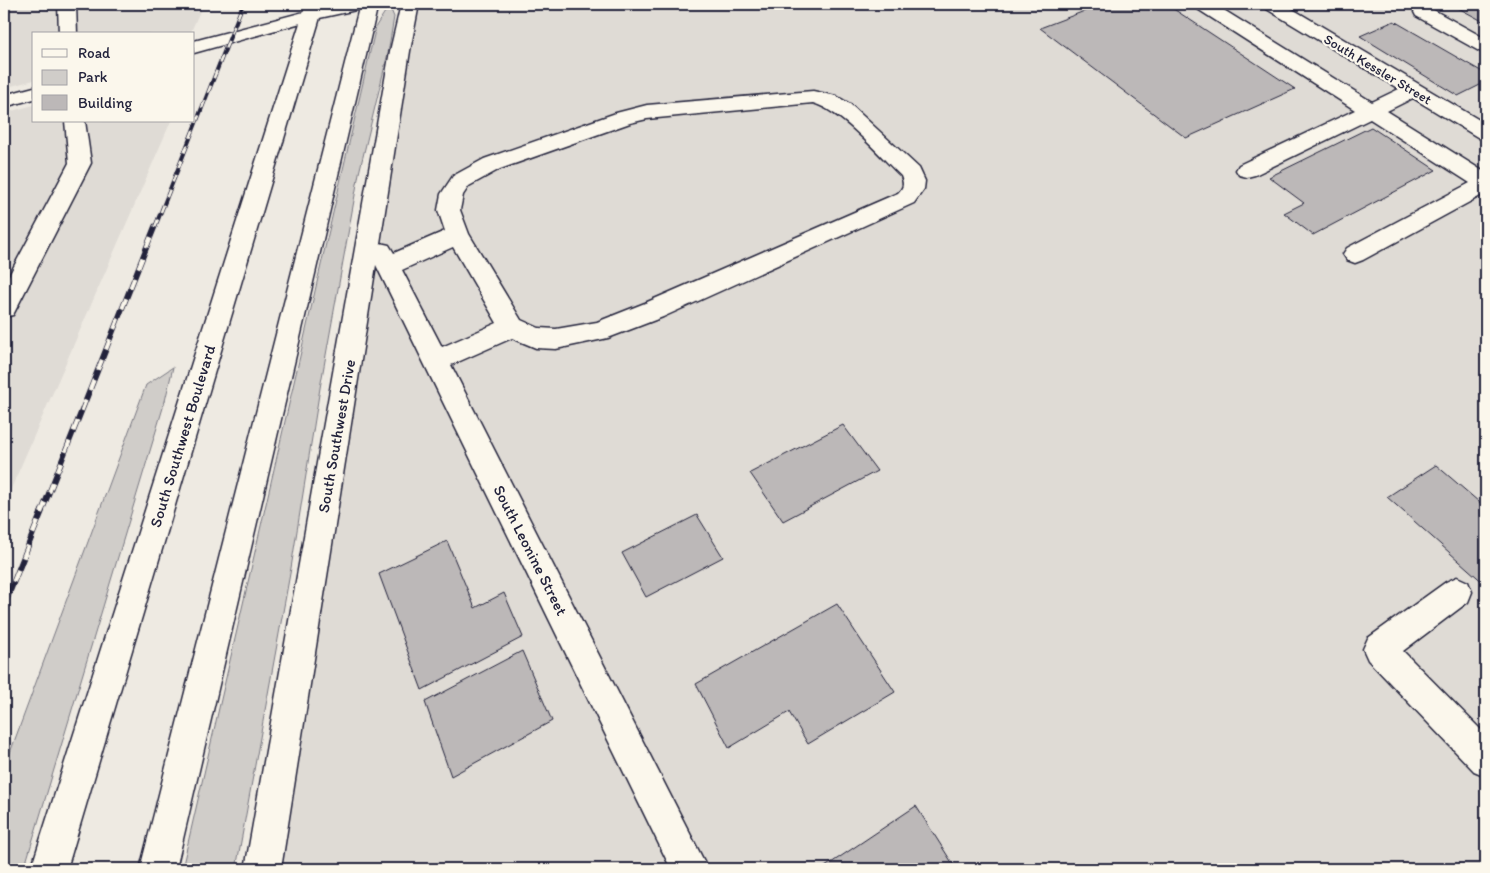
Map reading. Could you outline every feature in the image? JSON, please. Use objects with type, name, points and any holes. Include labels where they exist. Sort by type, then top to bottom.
[{"type":"street","points":[[68,4],[68,32]]},
{"type":"street","points":[[195,47],[313,9],[359,4]]},
{"type":"street","points":[[158,869],[369,4]]},
{"type":"street","name":"South Southwest Drive","points":[[263,869],[400,51],[410,4]]},
{"type":"street","points":[[1202,4],[1486,184],[1355,254]]},
{"type":"street","name":"South Kessler Street","points":[[1271,4],[1486,133]]},
{"type":"street","name":"South Southwest Boulevard","points":[[49,869],[313,9]]},
{"type":"street","points":[[1423,12],[1486,47]]},
{"type":"street","points":[[1247,170],[1414,90]]},
{"type":"street","points":[[4,102],[32,94]]},
{"type":"street","points":[[813,97],[829,101],[843,109],[911,173],[915,183],[914,191],[906,198],[654,310],[599,331],[556,339],[536,338],[512,327],[458,235],[449,210],[452,194],[461,181],[492,164],[623,118],[647,112],[813,97]]},
{"type":"street","points":[[4,308],[80,163],[75,122]]},
{"type":"street","name":"South Leonine Street","points":[[370,231],[690,869]]},
{"type":"street","points":[[388,266],[458,235]]},
{"type":"street","points":[[436,361],[512,327]]},
{"type":"street","points":[[1457,592],[1379,649],[1486,759]]},
{"type":"shaded area","points":[[4,4],[203,4],[191,32],[32,32],[32,81],[4,88]]},
{"type":"shaded area","points":[[418,4],[1486,4],[1486,869],[265,869],[371,231]]},
{"type":"shaded area","points":[[32,106],[32,122],[171,122],[4,505],[4,113]]},
{"type":"green space","points":[[391,10],[394,17],[388,53],[359,173],[320,388],[291,568],[236,869],[182,869],[376,26],[385,12]]},
{"type":"green space","points":[[173,367],[165,401],[24,869],[4,869],[4,769],[146,385]]},
{"type":"building","points":[[1103,4],[1166,4],[1295,89],[1186,138],[1040,28]]},
{"type":"building","points":[[1451,4],[1486,4],[1486,23]]},
{"type":"building","points":[[1394,21],[1486,74],[1486,82],[1458,96],[1360,36]]},
{"type":"building","points":[[1371,127],[1436,170],[1313,235],[1284,213],[1304,203],[1269,177]]},
{"type":"building","points":[[843,425],[877,471],[783,521],[750,473]]},
{"type":"building","points":[[1436,465],[1486,508],[1486,585],[1387,497]]},
{"type":"building","points":[[697,515],[723,557],[646,597],[622,553]]},
{"type":"building","points":[[447,541],[475,608],[504,593],[523,637],[422,690],[379,574]]},
{"type":"building","points":[[837,604],[895,692],[808,744],[789,712],[729,748],[696,684]]},
{"type":"building","points":[[522,651],[552,721],[451,776],[425,702]]},
{"type":"building","points":[[916,806],[956,869],[822,869]]},
{"type":"railway","points":[[155,227],[243,4]]},
{"type":"railway","points":[[41,513],[155,226]]},
{"type":"railway","points":[[4,606],[42,511]]}]
